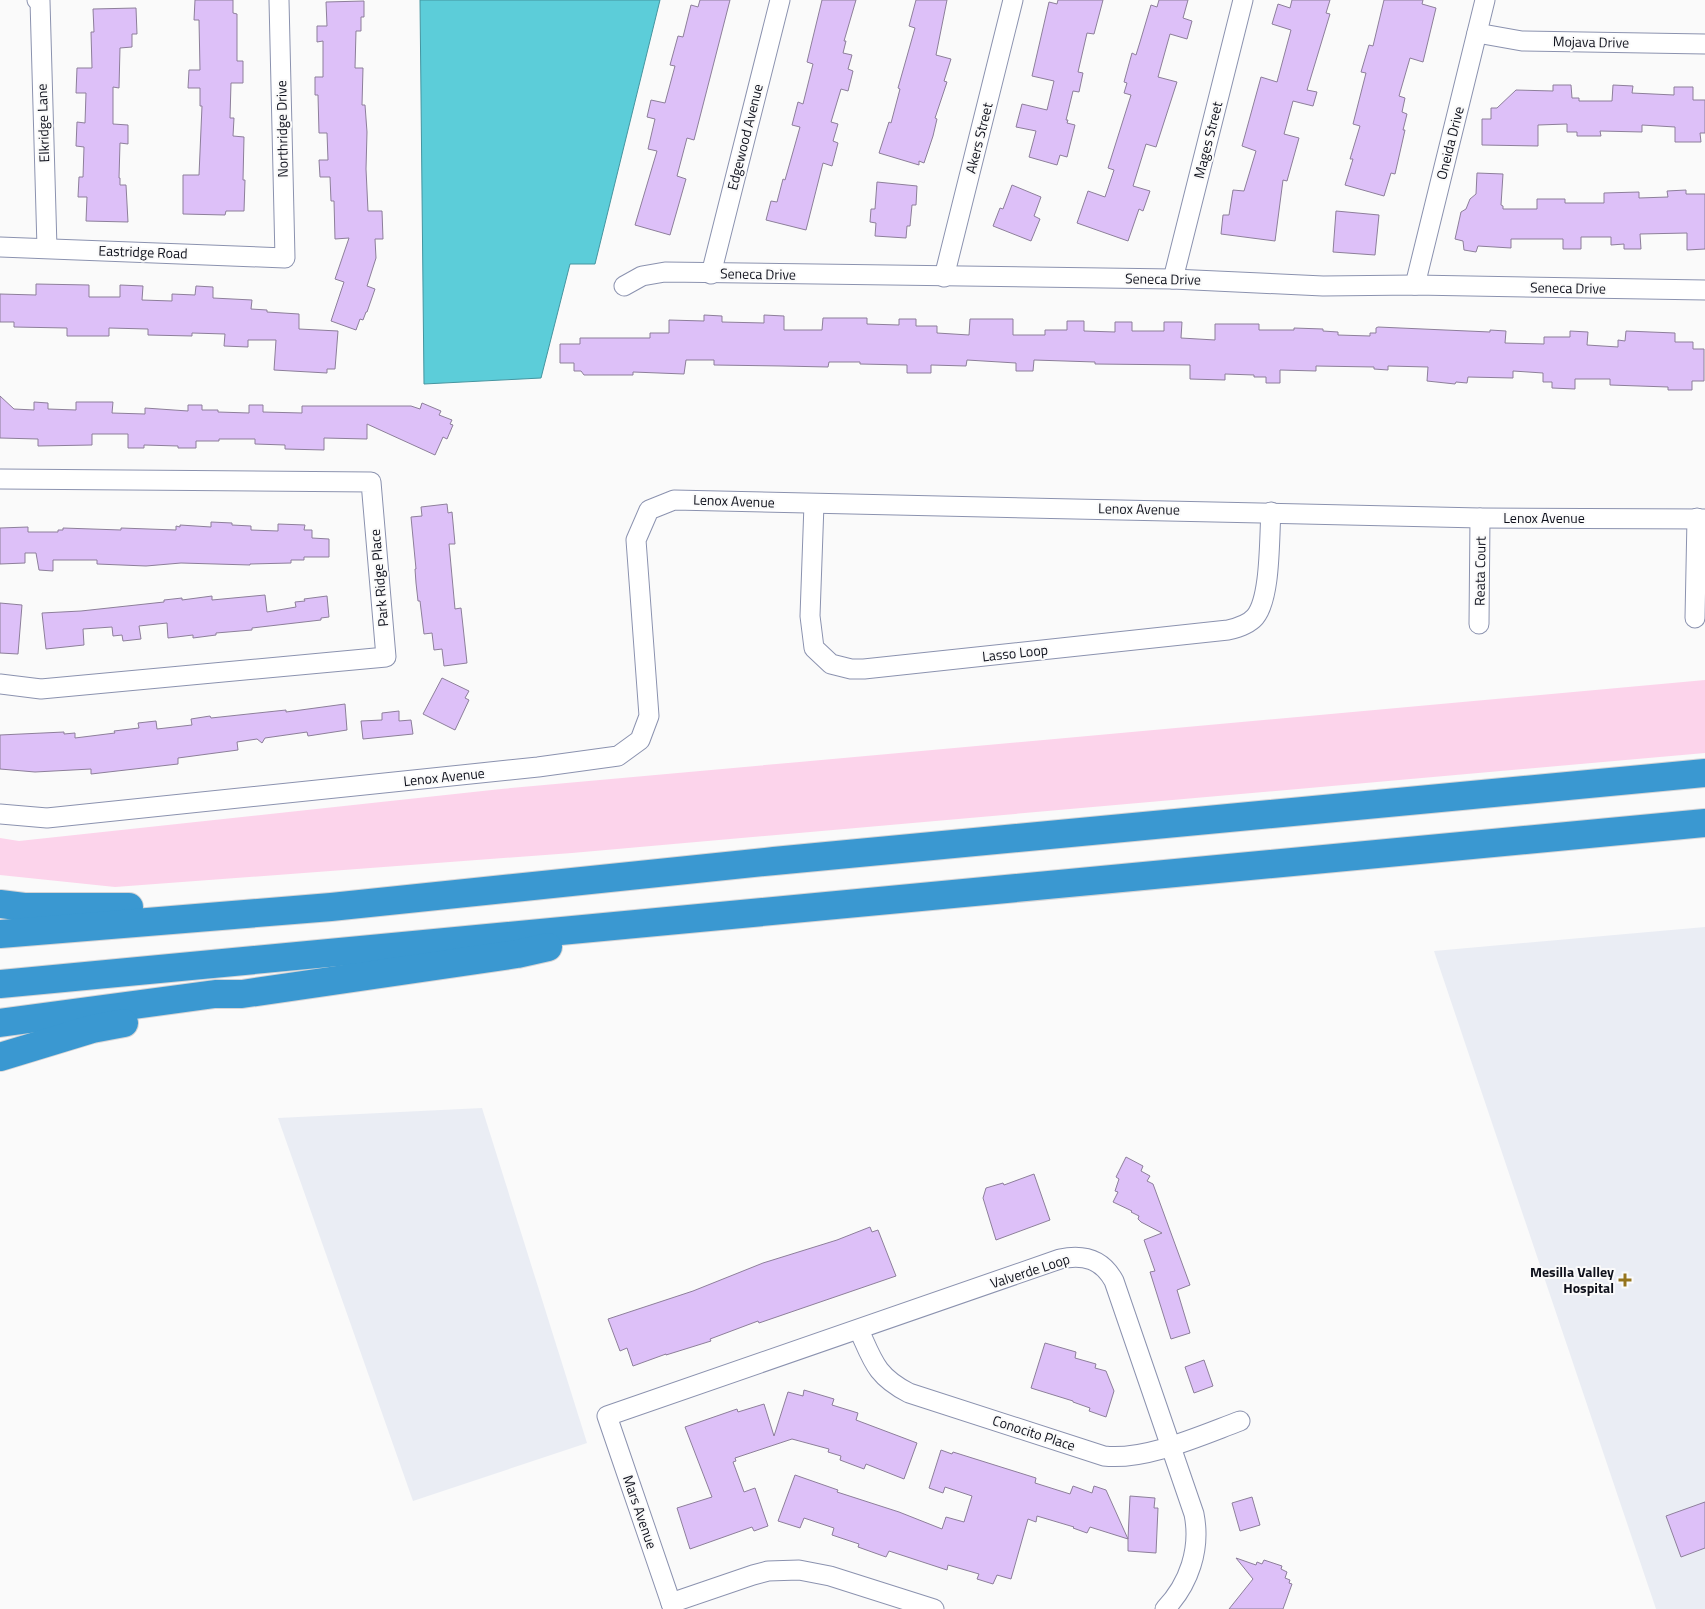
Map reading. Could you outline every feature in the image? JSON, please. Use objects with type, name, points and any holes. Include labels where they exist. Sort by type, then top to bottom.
[{"type":"highway","points":[[0,934],[331,907],[774,861],[1705,773]]},
{"type":"highway","points":[[0,984],[1705,823]]},
{"type":"highway","points":[[0,904],[24,908],[331,907]]},
{"type":"highway","points":[[0,1023],[215,994],[242,994],[517,954],[686,918]]},
{"type":"highway","points":[[0,1057],[92,1029],[218,1003],[242,994]]},
{"type":"street","name":"Elkridge Lane","points":[[36,0],[40,1],[47,248]]},
{"type":"street","name":"Northridge Drive","points":[[279,0],[285,258]]},
{"type":"street","name":"Edgewood Avenue","points":[[711,274],[780,0]]},
{"type":"street","name":"Akers Street","points":[[944,277],[1013,0]]},
{"type":"street","name":"Mages Street","points":[[1172,279],[1243,0]]},
{"type":"street","name":"Oneida Drive","points":[[1415,285],[1485,0]]},
{"type":"street","name":"Mojava Drive","points":[[1477,33],[1522,41],[1705,44]]},
{"type":"street","name":"Eastridge Road","points":[[0,246],[285,258]]},
{"type":"street","name":"Seneca Drive","points":[[624,286],[632,280],[665,272],[1172,279],[1323,286],[1415,285],[1705,290]]},
{"type":"street","name":"Park Ridge Place","points":[[0,478],[370,482],[386,657],[41,689],[0,684]]},
{"type":"street","name":"Lenox Avenue","points":[[0,814],[46,818],[538,767],[618,756],[640,740],[649,716],[636,540],[649,510],[674,500],[1480,518],[1701,518]]},
{"type":"street","name":"Lasso Loop","points":[[814,504],[810,616],[814,648],[831,664],[851,669],[1242,627],[1255,618],[1263,604],[1271,512]]},
{"type":"street","name":"Reata Court","points":[[1479,624],[1480,518]]},
{"type":"street","points":[[1695,618],[1701,518]]},
{"type":"street","name":"Valverde Loop","points":[[607,1416],[1060,1259],[1078,1257],[1096,1261],[1110,1273],[1114,1281],[1194,1514],[1196,1548],[1189,1572],[1178,1592],[1165,1609]]},
{"type":"street","name":"Conocito Place","points":[[859,1330],[880,1373],[893,1384],[909,1393],[1104,1456],[1129,1456],[1170,1446],[1240,1421]]},
{"type":"street","name":"Mars Avenue","points":[[607,1416],[672,1606]]},
{"type":"street","points":[[672,1606],[753,1574],[768,1571],[799,1570],[830,1576],[934,1609]]},
{"type":"shaded area","points":[[1705,680],[1705,753],[572,853],[115,887],[0,875],[0,838],[19,841],[501,789]]},
{"type":"shaded area","name":"Mesilla Valley Hospital","points":[[1705,927],[1705,1609],[1656,1609],[1434,951]]},
{"type":"shaded area","points":[[482,1108],[587,1443],[413,1501],[278,1118]]},
{"type":"water","points":[[420,0],[660,0],[595,264],[570,264],[541,378],[424,384]]},
{"type":"building","points":[[195,0],[233,0],[233,13],[237,14],[237,61],[243,61],[243,83],[231,83],[230,118],[234,118],[233,136],[244,137],[244,211],[226,211],[225,215],[183,214],[183,175],[199,175],[202,106],[200,106],[200,88],[188,88],[189,70],[200,70],[199,20],[194,20]]},
{"type":"building","points":[[700,0],[730,0],[694,140],[687,138],[677,176],[686,179],[670,235],[635,225],[657,151],[648,149],[655,119],[647,117],[651,100],[665,103],[675,66],[670,65],[678,36],[683,37],[691,5],[698,7]]},
{"type":"building","points":[[822,0],[856,0],[844,41],[846,41],[843,53],[852,55],[848,69],[853,71],[848,91],[841,89],[831,122],[838,124],[833,141],[838,143],[832,166],[823,163],[806,230],[766,220],[771,201],[777,202],[800,127],[792,125],[798,102],[803,104],[813,64],[807,62]]},
{"type":"building","points":[[916,0],[947,0],[936,55],[951,59],[944,81],[947,82],[935,118],[937,119],[933,136],[924,163],[919,161],[919,165],[879,153],[889,122],[891,123],[900,89],[898,88],[915,28],[909,26]]},
{"type":"building","points":[[1058,0],[1103,0],[1094,34],[1087,33],[1078,72],[1083,73],[1079,92],[1073,91],[1066,120],[1068,120],[1067,123],[1075,125],[1067,157],[1060,155],[1057,165],[1029,157],[1036,131],[1016,127],[1022,104],[1047,110],[1054,81],[1032,76],[1049,2],[1057,4]]},
{"type":"building","points":[[1159,0],[1188,0],[1183,18],[1192,21],[1187,39],[1170,34],[1158,77],[1177,82],[1156,147],[1146,144],[1133,186],[1150,191],[1143,211],[1139,209],[1128,241],[1077,223],[1088,191],[1105,197],[1114,170],[1108,168],[1131,95],[1124,93],[1127,83],[1124,82],[1132,53],[1136,55],[1151,5],[1157,7]]},
{"type":"building","points":[[1292,0],[1330,0],[1326,13],[1330,14],[1307,90],[1317,92],[1313,106],[1293,101],[1284,134],[1299,138],[1287,181],[1283,180],[1275,241],[1221,234],[1223,215],[1229,215],[1233,190],[1244,191],[1256,151],[1242,146],[1261,77],[1277,82],[1291,30],[1272,24],[1278,4],[1290,8]]},
{"type":"building","points":[[1384,0],[1423,0],[1422,4],[1436,8],[1423,62],[1410,58],[1399,96],[1405,98],[1402,112],[1407,114],[1403,130],[1405,130],[1395,174],[1391,173],[1384,196],[1345,185],[1353,159],[1350,159],[1360,126],[1353,124],[1366,73],[1361,72],[1369,45],[1373,46]]},
{"type":"building","points":[[364,1],[364,17],[361,17],[361,31],[356,31],[355,68],[363,68],[362,105],[365,105],[367,132],[368,211],[382,211],[383,239],[375,239],[376,258],[367,286],[375,289],[367,312],[363,320],[360,319],[356,330],[331,321],[344,282],[335,279],[349,238],[335,239],[334,201],[331,201],[330,177],[320,177],[319,160],[328,160],[327,133],[319,133],[318,95],[315,95],[315,77],[323,77],[323,41],[317,42],[317,26],[327,26],[326,2]]},
{"type":"building","points":[[136,8],[137,34],[132,34],[132,47],[120,48],[119,88],[113,87],[113,124],[128,125],[128,144],[120,143],[119,178],[120,185],[126,185],[128,222],[86,221],[87,197],[78,197],[79,177],[83,177],[84,147],[76,146],[77,122],[85,123],[86,93],[76,93],[77,68],[92,68],[91,32],[94,32],[93,9]]},
{"type":"building","points":[[1553,85],[1571,85],[1572,98],[1579,98],[1579,101],[1612,101],[1613,85],[1633,86],[1632,93],[1674,95],[1674,87],[1693,87],[1693,100],[1705,100],[1705,133],[1700,133],[1701,142],[1675,142],[1675,127],[1642,125],[1642,132],[1600,131],[1601,136],[1577,136],[1577,132],[1567,132],[1567,124],[1538,125],[1538,146],[1482,145],[1482,119],[1491,119],[1491,108],[1497,108],[1516,90],[1553,91]]},
{"type":"building","points":[[1477,173],[1503,174],[1501,205],[1503,209],[1537,209],[1537,199],[1565,199],[1565,203],[1604,203],[1604,193],[1639,192],[1639,198],[1668,197],[1667,191],[1686,190],[1686,194],[1705,194],[1705,249],[1687,250],[1687,233],[1640,234],[1641,249],[1624,249],[1624,244],[1611,245],[1611,237],[1581,237],[1581,249],[1563,249],[1563,239],[1511,239],[1511,248],[1478,246],[1476,252],[1464,250],[1463,241],[1455,239],[1461,212],[1466,209],[1470,199],[1476,194]]},
{"type":"building","points":[[877,182],[917,186],[916,205],[912,205],[910,226],[907,226],[906,238],[875,236],[876,223],[870,222],[871,209],[875,209]]},
{"type":"building","points":[[1012,185],[1041,197],[1034,216],[1040,219],[1031,241],[993,226],[1000,208],[1003,209]]},
{"type":"building","points":[[1336,211],[1379,215],[1375,255],[1333,252]]},
{"type":"building","points":[[36,284],[89,285],[89,297],[120,297],[120,285],[143,286],[142,300],[172,301],[172,294],[195,295],[196,286],[213,287],[213,298],[252,300],[251,309],[299,314],[299,329],[338,331],[335,369],[327,369],[327,373],[274,370],[276,340],[248,340],[248,347],[224,346],[225,334],[192,333],[192,336],[148,335],[148,329],[109,328],[109,336],[67,336],[67,328],[14,327],[14,322],[0,322],[0,294],[36,295]]},
{"type":"building","points":[[704,315],[722,316],[722,322],[764,323],[764,315],[784,316],[784,330],[822,330],[823,318],[867,318],[867,324],[899,325],[899,319],[916,319],[916,326],[937,326],[937,333],[969,335],[970,319],[1013,319],[1013,335],[1045,335],[1045,330],[1067,330],[1067,321],[1084,321],[1084,331],[1115,332],[1115,322],[1132,322],[1132,331],[1164,331],[1164,322],[1182,322],[1181,338],[1215,340],[1215,324],[1259,324],[1259,330],[1323,329],[1323,331],[1338,332],[1338,335],[1370,336],[1370,333],[1376,333],[1376,328],[1378,327],[1490,332],[1490,330],[1506,331],[1505,343],[1544,344],[1544,337],[1570,337],[1570,331],[1588,332],[1587,345],[1618,347],[1618,340],[1625,341],[1626,331],[1675,333],[1675,342],[1693,342],[1693,349],[1704,349],[1704,381],[1692,381],[1692,390],[1668,390],[1668,387],[1610,385],[1610,379],[1575,379],[1575,389],[1552,388],[1552,382],[1543,382],[1543,373],[1513,371],[1513,378],[1468,377],[1467,383],[1456,382],[1455,384],[1427,381],[1428,367],[1388,366],[1388,370],[1374,369],[1374,367],[1316,366],[1316,371],[1280,370],[1280,383],[1266,383],[1266,377],[1254,377],[1254,375],[1225,374],[1225,380],[1190,379],[1190,365],[1095,364],[1095,362],[1034,360],[1033,371],[1016,371],[1016,363],[967,360],[966,366],[931,365],[931,373],[907,373],[907,365],[860,364],[860,362],[829,362],[828,367],[714,365],[714,360],[686,360],[684,374],[633,372],[633,375],[584,375],[581,371],[574,371],[574,363],[560,363],[560,344],[580,344],[580,338],[650,338],[650,333],[669,333],[669,320],[704,321]]},
{"type":"building","points":[[0,396],[14,409],[34,410],[34,402],[48,403],[48,409],[76,410],[76,402],[113,402],[112,413],[145,414],[145,408],[188,411],[188,405],[202,405],[202,410],[249,413],[249,405],[263,405],[263,412],[302,413],[302,406],[411,406],[420,409],[422,403],[441,411],[439,415],[452,420],[450,424],[453,425],[447,439],[443,437],[435,455],[367,424],[367,439],[324,438],[324,450],[285,449],[285,445],[255,444],[255,439],[196,441],[196,448],[144,445],[144,448],[128,448],[128,434],[92,434],[92,445],[38,446],[38,439],[0,438]]},
{"type":"building","points":[[447,504],[448,513],[452,512],[455,544],[449,544],[455,609],[461,608],[467,663],[444,666],[442,649],[434,650],[432,633],[424,634],[420,601],[418,601],[411,517],[422,516],[421,507]]},
{"type":"building","points":[[211,522],[251,526],[251,530],[278,531],[278,524],[305,525],[304,530],[312,530],[312,538],[329,539],[329,557],[304,557],[304,560],[291,560],[291,563],[250,565],[181,563],[146,566],[97,564],[97,560],[53,560],[53,571],[39,570],[36,553],[25,553],[25,563],[0,564],[0,528],[28,527],[28,532],[58,532],[58,530],[63,530],[63,528],[176,530],[176,526],[180,527],[180,525],[211,527]]},
{"type":"building","points":[[265,595],[267,612],[296,607],[295,602],[305,601],[304,599],[327,596],[329,617],[321,618],[321,620],[216,633],[216,635],[193,638],[193,635],[168,638],[167,623],[139,626],[141,639],[123,641],[122,635],[113,636],[112,627],[83,629],[84,645],[46,649],[42,613],[81,611],[164,602],[164,600],[182,598],[182,600],[212,596],[212,600]]},
{"type":"building","points":[[0,603],[22,605],[18,654],[0,653]]},
{"type":"building","points":[[442,678],[469,691],[465,698],[469,700],[455,730],[423,714]]},
{"type":"building","points":[[345,704],[347,730],[308,736],[307,732],[265,738],[262,743],[257,739],[237,742],[238,750],[178,758],[178,764],[91,774],[91,769],[35,772],[0,769],[0,735],[64,732],[64,734],[75,733],[75,738],[139,728],[138,723],[156,721],[157,729],[192,725],[191,719],[210,716],[211,718],[286,710],[286,712]]},
{"type":"building","points":[[399,711],[399,721],[411,720],[413,734],[363,739],[361,721],[382,720],[382,713]]},
{"type":"building","points":[[1126,1157],[1143,1166],[1141,1171],[1150,1176],[1147,1181],[1153,1184],[1190,1285],[1177,1290],[1190,1333],[1171,1339],[1150,1272],[1155,1271],[1144,1240],[1162,1233],[1141,1222],[1138,1219],[1139,1216],[1132,1211],[1113,1202],[1118,1192],[1115,1191],[1119,1179],[1116,1177]]},
{"type":"building","points":[[1034,1174],[1050,1220],[996,1240],[983,1198],[986,1188],[1003,1183],[1004,1185]]},
{"type":"building","points":[[870,1227],[872,1232],[878,1230],[896,1276],[759,1323],[758,1321],[710,1339],[711,1341],[633,1366],[627,1348],[620,1351],[608,1319],[693,1291],[763,1263],[837,1240]]},
{"type":"building","points":[[1045,1343],[1076,1352],[1075,1358],[1096,1364],[1095,1368],[1106,1371],[1114,1391],[1106,1417],[1089,1411],[1090,1408],[1073,1401],[1031,1388]]},
{"type":"building","points":[[1204,1360],[1213,1386],[1194,1393],[1185,1367]]},
{"type":"building","points":[[804,1390],[834,1399],[832,1405],[858,1413],[856,1420],[917,1443],[904,1479],[866,1464],[864,1469],[840,1460],[841,1456],[828,1452],[829,1449],[792,1439],[735,1458],[736,1461],[733,1462],[744,1492],[755,1488],[768,1526],[754,1531],[752,1527],[690,1549],[677,1508],[712,1497],[685,1427],[737,1409],[738,1412],[764,1404],[774,1436],[788,1392],[803,1396]]},
{"type":"building","points":[[941,1450],[1036,1478],[1035,1483],[1070,1494],[1073,1486],[1092,1493],[1094,1486],[1106,1490],[1128,1539],[1090,1527],[1087,1533],[1037,1516],[1036,1522],[1028,1519],[1011,1579],[997,1575],[993,1584],[977,1579],[979,1574],[948,1565],[947,1570],[889,1551],[886,1557],[858,1547],[859,1544],[832,1535],[834,1528],[804,1518],[800,1528],[778,1521],[795,1475],[942,1529],[946,1517],[964,1522],[972,1496],[945,1487],[943,1493],[929,1488]]},
{"type":"building","points":[[1130,1496],[1155,1498],[1154,1508],[1158,1508],[1156,1553],[1128,1551]]},
{"type":"building","points":[[1252,1497],[1260,1525],[1240,1531],[1232,1503]]},
{"type":"building","points":[[1705,1502],[1705,1548],[1681,1557],[1666,1516]]},
{"type":"building","points":[[1236,1558],[1256,1565],[1257,1562],[1262,1564],[1264,1560],[1282,1566],[1281,1569],[1287,1572],[1285,1578],[1290,1580],[1289,1583],[1292,1584],[1283,1609],[1229,1609],[1253,1579]]},
{"type":"place","name":"Mesilla Valley Hospital","points":[[1625,1280]]}]
